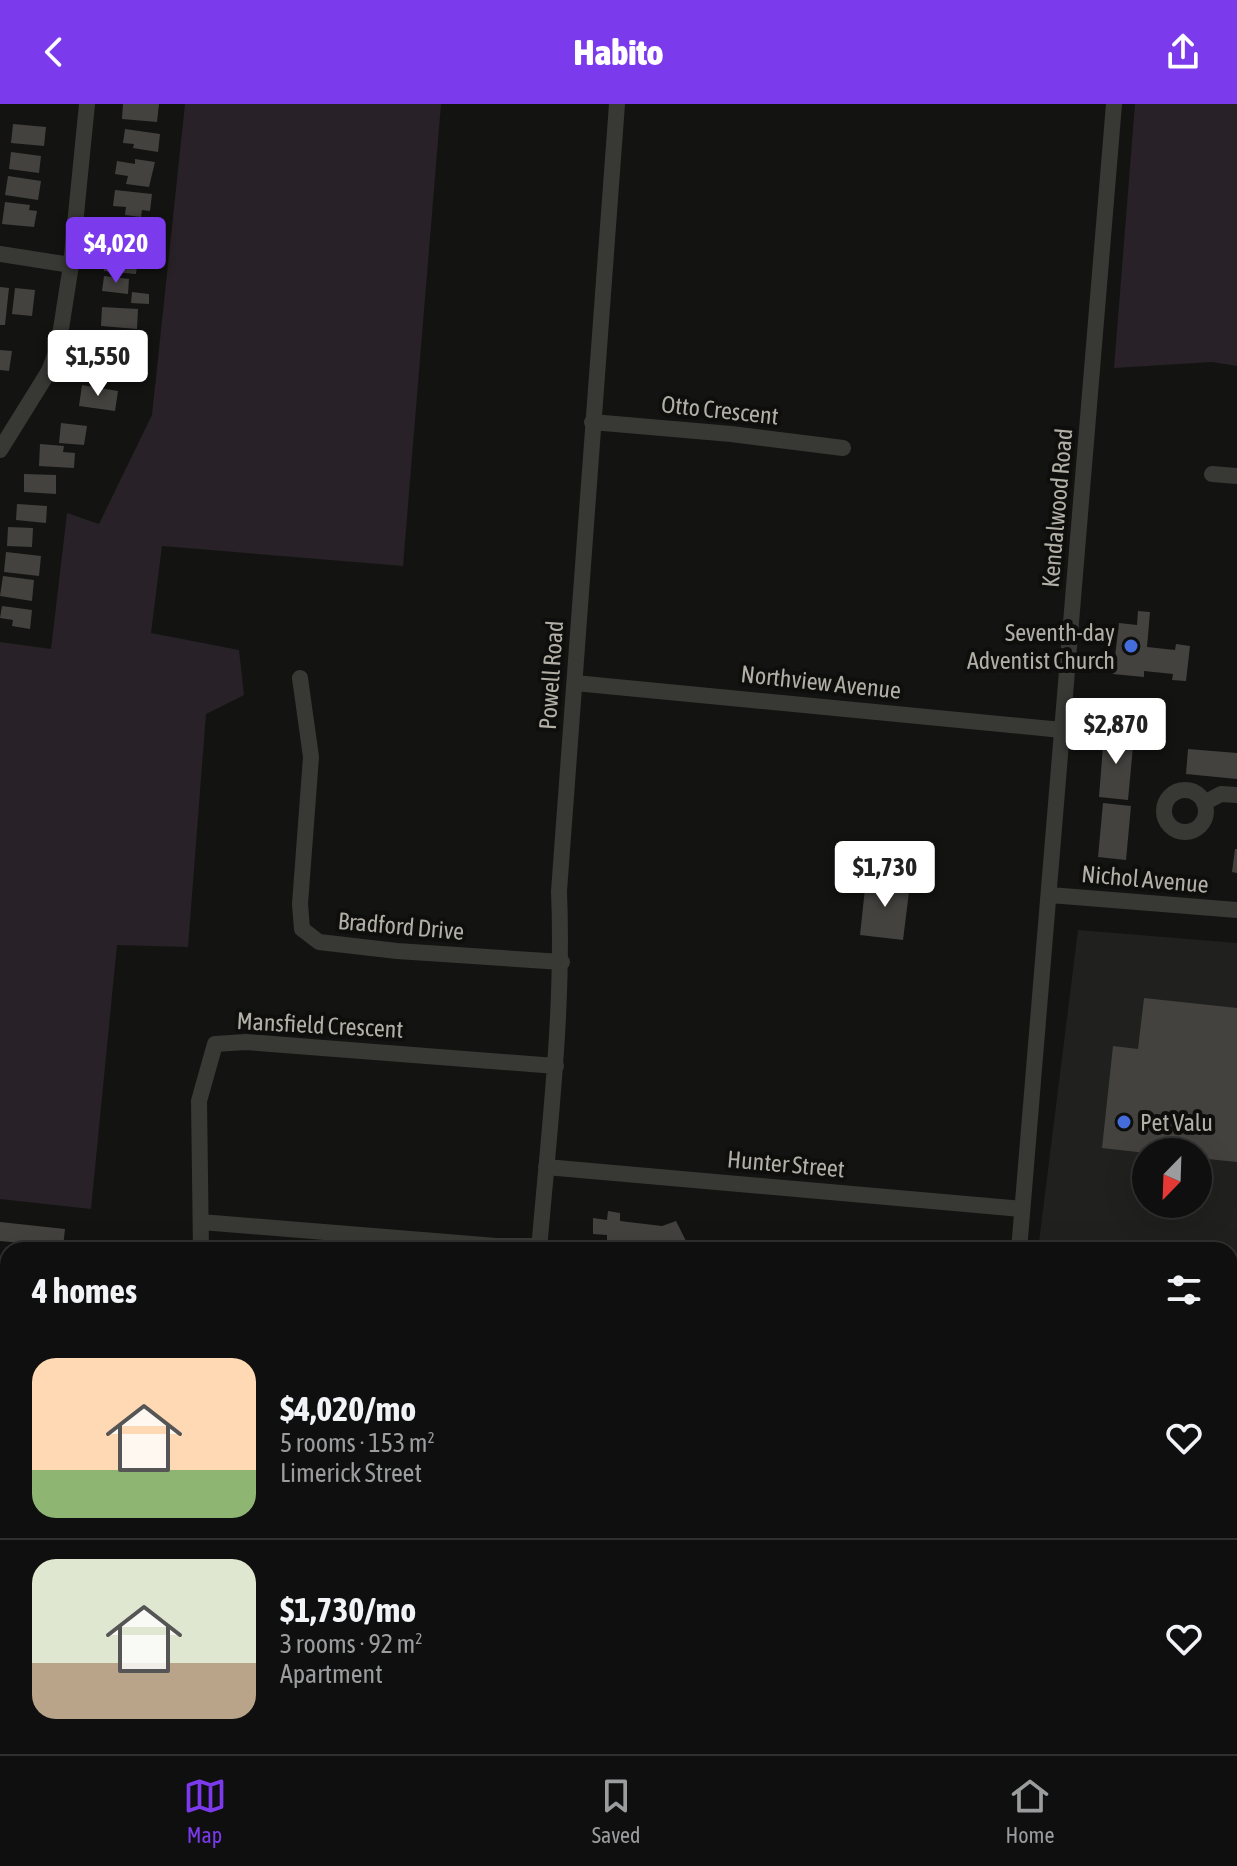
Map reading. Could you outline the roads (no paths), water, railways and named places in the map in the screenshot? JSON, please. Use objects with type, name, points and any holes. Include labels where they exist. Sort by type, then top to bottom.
[{"type":"street","points":[[0,450],[49,371],[58,348],[71,265],[87,104]]},
{"type":"street","name":"Powell Road","points":[[540,1242],[556,1066],[562,962],[559,891],[617,104]]},
{"type":"street","name":"Kendalwood Road","points":[[1020,1242],[1114,104]]},
{"type":"street","points":[[0,254],[71,265]]},
{"type":"street","name":"Otto Crescent","points":[[592,422],[843,448]]},
{"type":"street","points":[[1212,474],[1237,476]]},
{"type":"street","name":"Bradford Drive","points":[[300,678],[311,757],[300,904],[302,929],[319,942],[397,951],[562,962]]},
{"type":"street","name":"Northview Avenue","points":[[575,683],[1062,730]]},
{"type":"street","points":[[1204,803],[1221,794],[1237,795]]},
{"type":"street","name":"Nichol Avenue","points":[[1050,895],[1237,910]]},
{"type":"street","name":"Mansfield Crescent","points":[[201,1222],[199,1101],[215,1044],[246,1042],[556,1066]]},
{"type":"street","name":"Hunter Street","points":[[546,1167],[1022,1209]]},
{"type":"street","points":[[201,1242],[201,1222],[380,1242]]},
{"type":"place","name":"Seventh-day Adventist Church","points":[[1131,646]]},
{"type":"place","name":"Pet Valu","points":[[1124,1122]]}]
